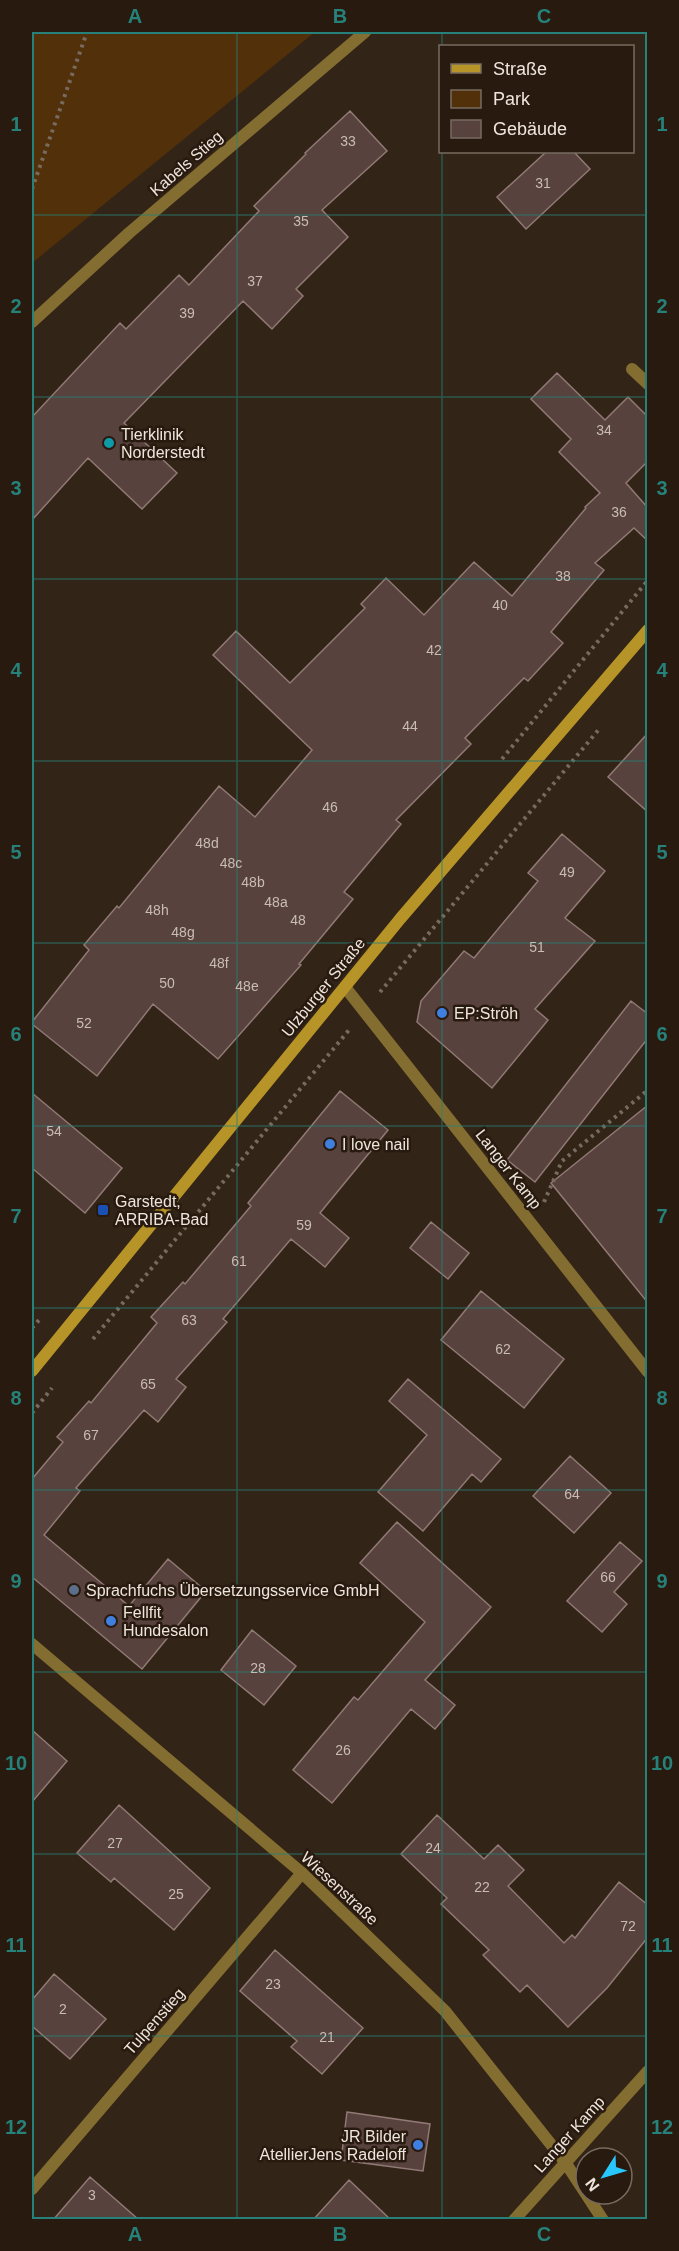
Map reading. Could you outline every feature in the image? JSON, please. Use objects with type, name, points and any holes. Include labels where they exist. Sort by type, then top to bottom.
[{"type":"main road","name":"Ulzburger Straße","points":[[32,1371],[400,919],[646,635]]},
{"type":"street","name":"Kabels Stieg","points":[[32,322],[129,233],[365,32]]},
{"type":"street","points":[[632,369],[648,384]]},
{"type":"street","name":"Langer Kamp","points":[[345,987],[648,1372]]},
{"type":"street","name":"Wiesenstraße","points":[[32,1644],[302,1874],[445,2011],[574,2176]]},
{"type":"street","name":"Tulpenstieg","points":[[32,2189],[302,1874]]},
{"type":"street","name":"Langer Kamp","points":[[514,2220],[648,2071]]},
{"type":"street","name":"Wiesenstraße","points":[[594,2206],[603,2220]]},
{"type":"path","points":[[32,189],[87,32]]},
{"type":"path","points":[[374,1000],[602,725]]},
{"type":"path","points":[[92,1340],[351,1028]]},
{"type":"path","points":[[533,1227],[562,1161],[648,1090]]},
{"type":"path","points":[[32,1413],[54,1386]]},
{"type":"green space","points":[[32,32],[315,32],[32,263]]},
{"type":"building","points":[[350,111],[387,151],[322,210],[348,237],[296,289],[303,296],[272,329],[243,301],[124,423],[177,473],[142,509],[88,458],[32,520],[32,417],[120,323],[126,329],[179,275],[189,285],[259,211],[254,206]]},
{"type":"building","points":[[545,153],[575,153],[590,169],[526,229],[497,197]]},
{"type":"building","points":[[557,373],[605,420],[628,397],[648,417],[648,461],[626,483],[648,508],[648,541],[634,528],[595,563],[604,570],[551,632],[563,643],[528,681],[524,678],[465,738],[471,744],[396,820],[401,824],[344,892],[353,899],[299,964],[301,965],[218,1059],[153,1004],[97,1076],[32,1022],[89,950],[84,945],[117,906],[119,908],[219,786],[255,817],[312,750],[213,655],[236,631],[290,683],[365,608],[361,604],[386,578],[424,615],[474,562],[512,596],[585,507],[600,493],[559,452],[571,439],[531,399]]},
{"type":"building","points":[[648,733],[648,812],[608,777]]},
{"type":"building","points":[[562,834],[605,871],[565,918],[595,941],[535,1009],[548,1020],[492,1088],[417,1022],[421,1001],[464,951],[474,958],[538,881],[528,873]]},
{"type":"building","points":[[631,1001],[648,1014],[648,1038],[535,1182],[507,1160]]},
{"type":"building","points":[[340,1091],[388,1130],[320,1213],[349,1238],[325,1267],[291,1239],[223,1319],[227,1322],[176,1379],[186,1387],[158,1422],[144,1410],[76,1488],[80,1491],[44,1535],[129,1606],[168,1559],[206,1591],[142,1669],[32,1577],[32,1479],[63,1442],[57,1437],[89,1401],[91,1403],[157,1323],[151,1317],[183,1282],[185,1284],[251,1206],[248,1203]]},
{"type":"building","points":[[32,1093],[122,1168],[85,1213],[32,1168]]},
{"type":"building","points":[[648,1105],[648,1303],[551,1183]]},
{"type":"building","points":[[431,1222],[469,1253],[448,1279],[410,1248]]},
{"type":"building","points":[[481,1291],[564,1359],[524,1408],[441,1340]]},
{"type":"building","points":[[408,1379],[501,1459],[481,1482],[472,1474],[423,1531],[378,1492],[427,1435],[389,1401]]},
{"type":"building","points":[[570,1456],[611,1493],[574,1533],[533,1496]]},
{"type":"building","points":[[397,1522],[491,1607],[425,1680],[455,1705],[435,1729],[411,1709],[332,1803],[293,1770],[354,1697],[358,1700],[425,1622],[360,1563]]},
{"type":"building","points":[[620,1542],[642,1561],[614,1592],[627,1604],[602,1632],[567,1601]]},
{"type":"building","points":[[252,1630],[296,1666],[264,1705],[221,1670]]},
{"type":"building","points":[[32,1730],[67,1761],[32,1802]]},
{"type":"building","points":[[119,1805],[210,1888],[174,1930],[114,1878],[111,1882],[77,1853]]},
{"type":"building","points":[[437,1815],[484,1859],[498,1845],[524,1870],[508,1886],[564,1943],[572,1935],[575,1938],[619,1882],[648,1905],[648,1937],[607,1988],[568,2027],[527,1985],[520,1992],[483,1955],[489,1950],[441,1904],[447,1898],[401,1854]]},
{"type":"building","points":[[275,1950],[363,2028],[322,2074],[291,2047],[297,2041],[240,1991]]},
{"type":"building","points":[[54,1974],[106,2019],[70,2059],[32,2026],[32,2000]]},
{"type":"building","points":[[347,2112],[430,2124],[423,2171],[341,2160]]},
{"type":"building","points":[[90,2177],[139,2220],[53,2220]]},
{"type":"building","points":[[349,2180],[391,2220],[313,2220]]},
{"type":"place","name":"Tierklinik Norderstedt","points":[[109,443]]},
{"type":"place","name":"EP:Ströh","points":[[442,1013]]},
{"type":"place","name":"I love nail","points":[[330,1144]]},
{"type":"place","name":"Garstedt, ARRIBA-Bad","points":[[103,1210]]},
{"type":"place","name":"Sprachfuchs Übersetzungsservice GmbH","points":[[74,1590]]},
{"type":"place","name":"Fellfit Hundesalon","points":[[111,1621]]},
{"type":"place","name":"JR Bilder AtellierJens Radeloff","points":[[418,2145]]}]
